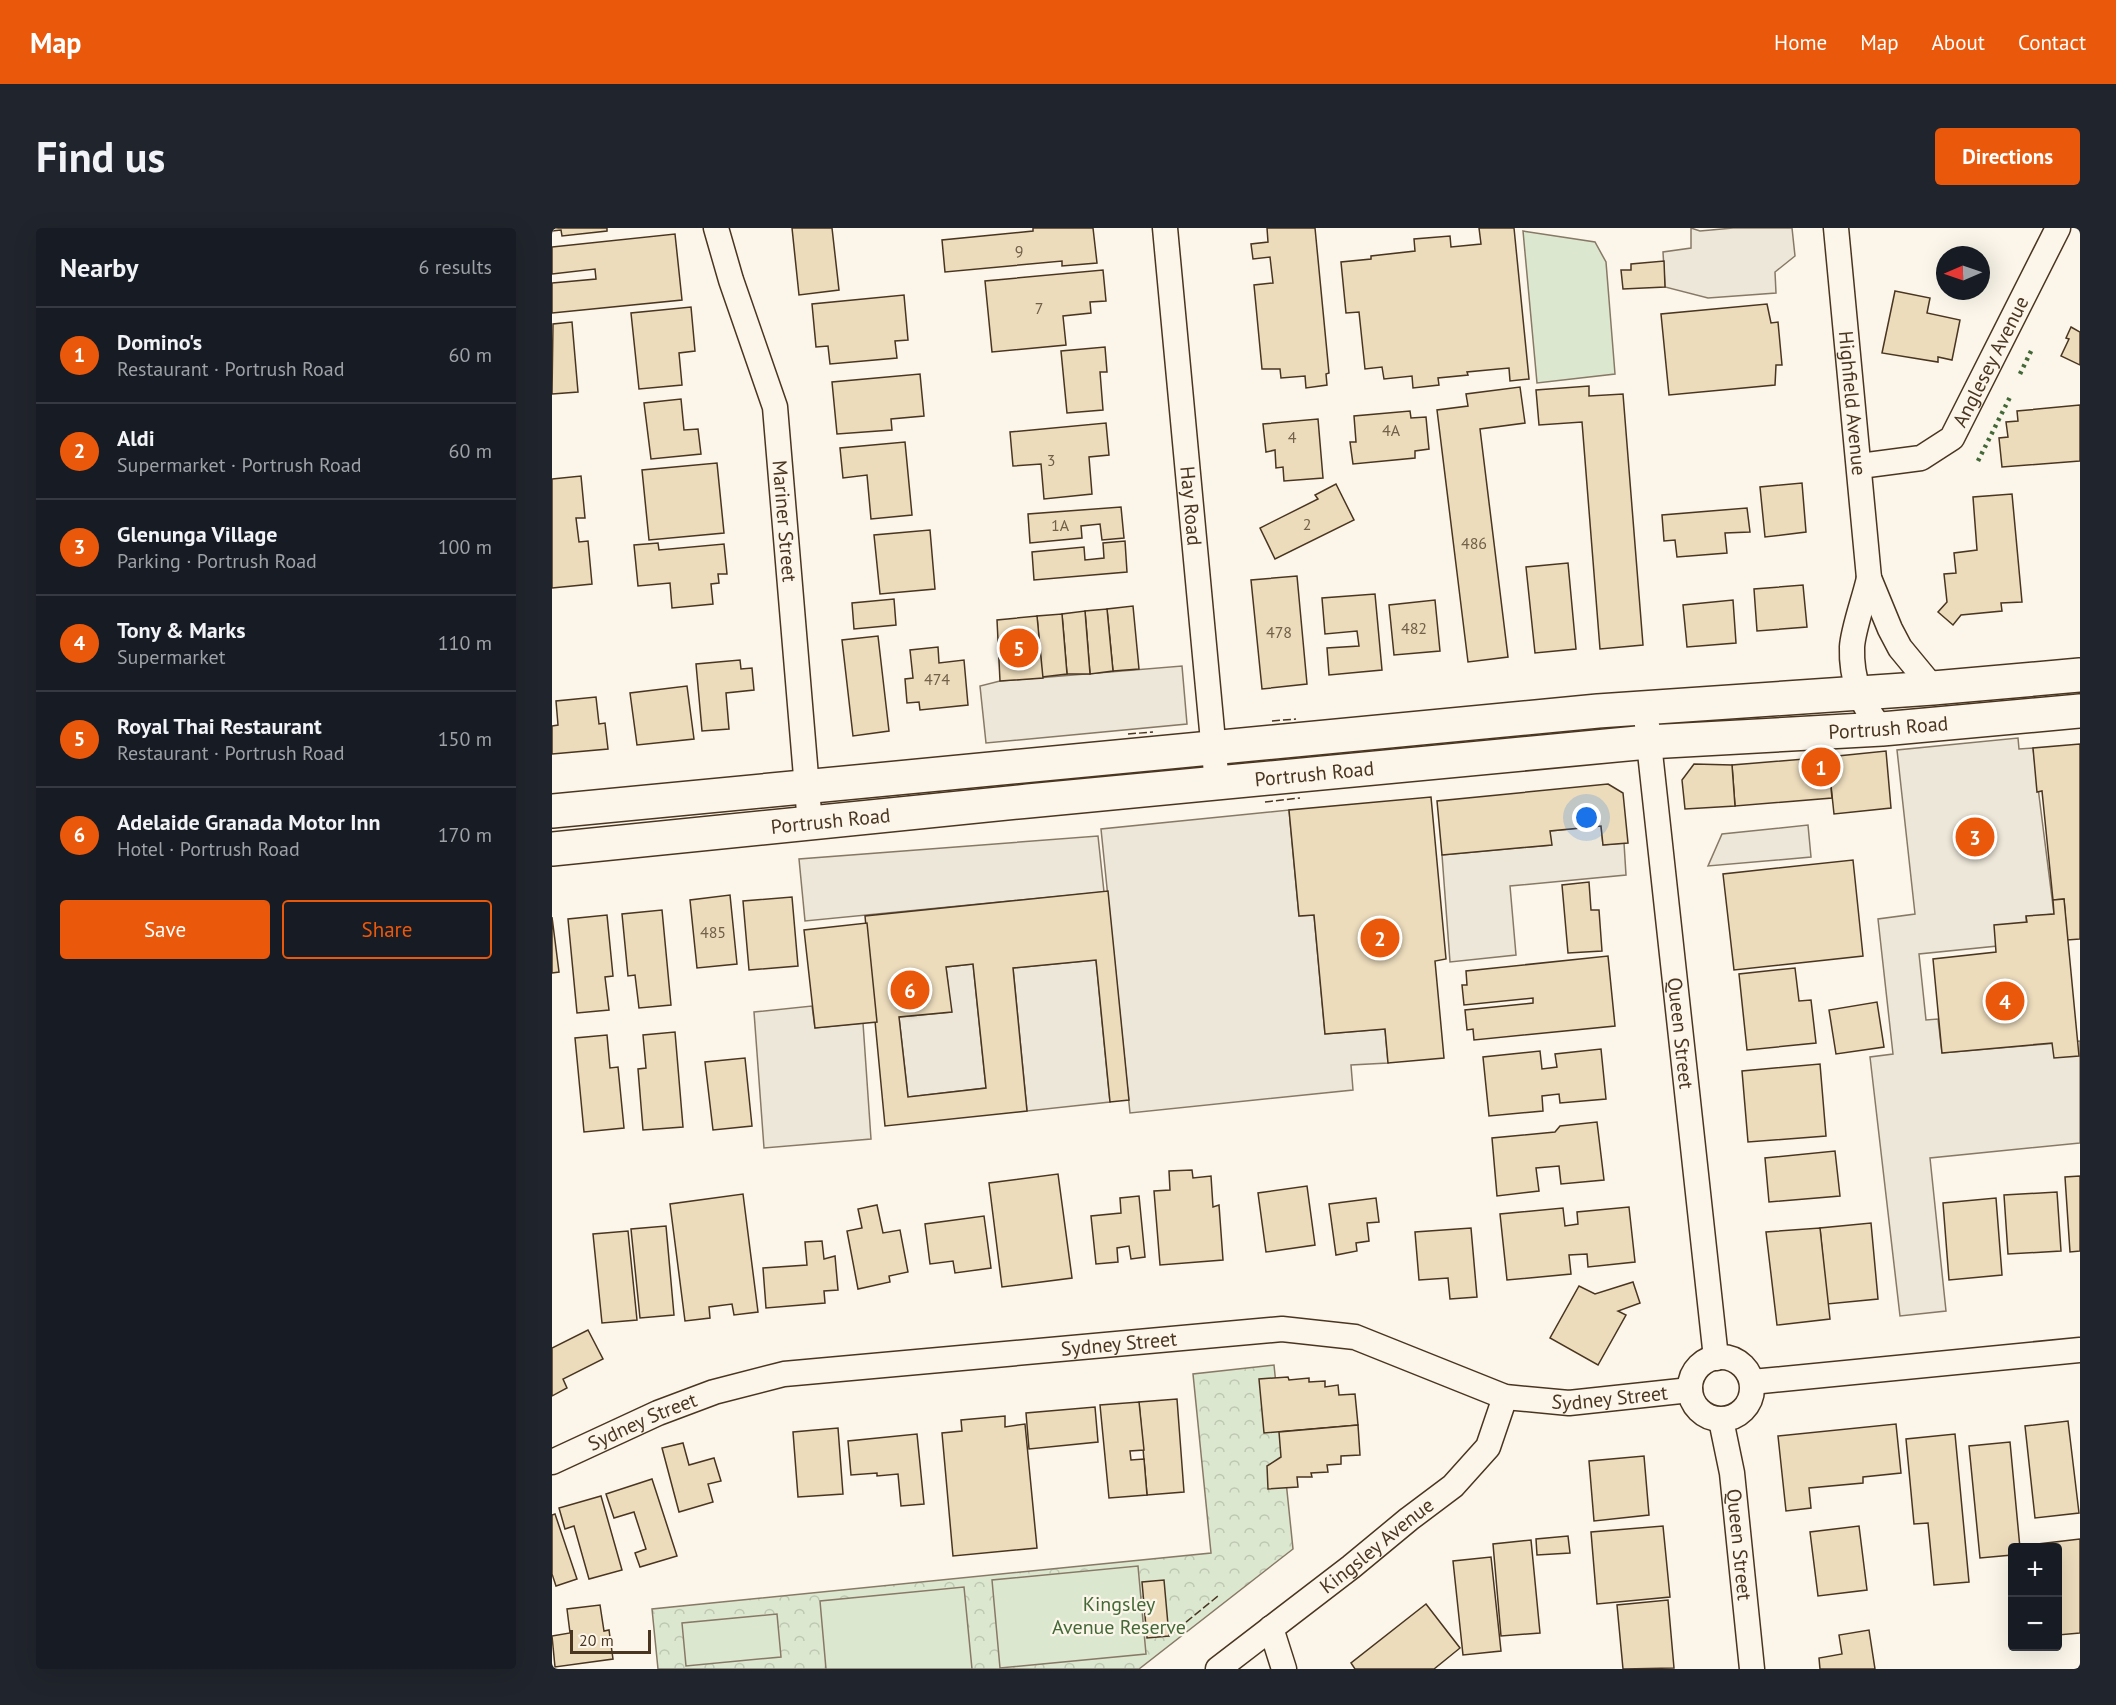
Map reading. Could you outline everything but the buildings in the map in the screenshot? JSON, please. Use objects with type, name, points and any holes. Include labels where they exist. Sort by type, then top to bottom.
[{"type":"highway","name":"Portrush Road","points":[[552,811],[1646,708],[1934,688],[2080,675]]},
{"type":"highway","name":"Portrush Road","points":[[552,849],[1648,742],[1882,729],[2080,711]]},
{"type":"street","name":"Mariner Street","points":[[716,228],[731,280],[775,407],[810,824]]},
{"type":"street","name":"Hay Road","points":[[1166,228],[1216,784]]},
{"type":"street","name":"Highfield Avenue","points":[[1836,228],[1869,578],[1900,648],[1934,688]]},
{"type":"street","name":"Anglesey Avenue","points":[[1860,466],[1922,458],[1952,438],[2058,228]]},
{"type":"street","name":"Highfield Avenue","points":[[1869,578],[1852,646],[1857,692],[1871,717],[1882,729]]},
{"type":"street","name":"Queen Street","points":[[1646,708],[1716,1358]]},
{"type":"street","name":"Sydney Street","points":[[552,1462],[658,1413],[714,1392],[784,1374],[1282,1329],[1355,1337],[1505,1397],[1569,1403],[1690,1390]]},
{"type":"street","points":[[1752,1382],[2080,1350]]},
{"type":"street","points":[[1716,1358],[1733,1359],[1742,1365],[1752,1382],[1749,1404],[1732,1418],[1721,1420],[1708,1417],[1699,1411],[1693,1402],[1690,1390],[1691,1380],[1696,1370],[1703,1362],[1716,1358]]},
{"type":"street","name":"Kingsley Avenue","points":[[1218,1669],[1453,1486],[1488,1447],[1505,1397]]},
{"type":"street","name":"Queen Street","points":[[1721,1420],[1732,1473],[1752,1669]]},
{"type":"street","points":[[1271,1628],[1284,1669]]},
{"type":"green space","points":[[1523,231],[1595,242],[1606,262],[1615,374],[1537,383]]},
{"type":"green space","name":"Kingsley Avenue Reserve","points":[[1274,1365],[1293,1549],[1139,1669],[658,1669],[652,1609],[1211,1553],[1193,1374]]},
{"type":"green space","points":[[1138,1566],[1146,1654],[1000,1668],[992,1580]]},
{"type":"green space","points":[[964,1587],[972,1669],[826,1669],[820,1601]]},
{"type":"green space","points":[[777,1614],[781,1657],[686,1666],[682,1623]]},
{"type":"shaded area","points":[[1691,228],[1700,231],[1733,228],[1792,228],[1795,256],[1775,272],[1776,293],[1708,298],[1665,287],[1663,252],[1691,248]]},
{"type":"shaded area","points":[[1182,666],[1187,724],[986,743],[980,686],[1000,681]]},
{"type":"shaded area","points":[[2018,738],[2019,749],[2033,748],[2054,914],[2026,917],[2027,943],[1919,954],[1926,1020],[1938,1019],[1942,1053],[2080,1041],[2080,1143],[1930,1158],[1946,1311],[1900,1316],[1870,1057],[1893,1054],[1878,919],[1915,914],[1897,750]]},
{"type":"shaded area","points":[[1289,810],[1299,916],[1314,915],[1325,1034],[1385,1029],[1388,1063],[1351,1065],[1353,1090],[1130,1113],[1101,829]]},
{"type":"shaded area","points":[[1808,825],[1811,857],[1708,866],[1722,834]]},
{"type":"shaded area","points":[[1601,826],[1603,845],[1624,843],[1626,875],[1510,886],[1516,955],[1450,962],[1442,855],[1551,845],[1550,831]]},
{"type":"shaded area","points":[[1098,836],[1104,892],[805,921],[799,859]]},
{"type":"shaded area","points":[[1096,960],[1110,1102],[1027,1111],[1013,968]]},
{"type":"shaded area","points":[[973,964],[986,1088],[908,1097],[899,1017],[951,1012],[946,967]]},
{"type":"shaded area","points":[[812,1006],[815,1028],[863,1023],[871,1139],[764,1148],[754,1012]]},
{"type":"hedge","points":[[2020,374],[2033,347]]},
{"type":"hedge","points":[[1978,461],[2011,395]]},
{"type":"fence","points":[[1272,721],[1296,719]]},
{"type":"fence","points":[[1128,734],[1153,732]]},
{"type":"fence","points":[[1265,802],[1300,798]]},
{"type":"fence","points":[[1169,1636],[1218,1596]]},
{"type":"place","name":"Royal Thai Restaurant","points":[[1019,648]]},
{"type":"place","name":"Domino's","points":[[1821,767]]},
{"type":"place","name":"Glenunga Village","points":[[1975,837]]},
{"type":"place","name":"Aldi","points":[[1380,938]]},
{"type":"place","name":"Adelaide Granada Motor Inn","points":[[910,990]]},
{"type":"place","name":"Tony & Marks","points":[[2005,1001]]}]
